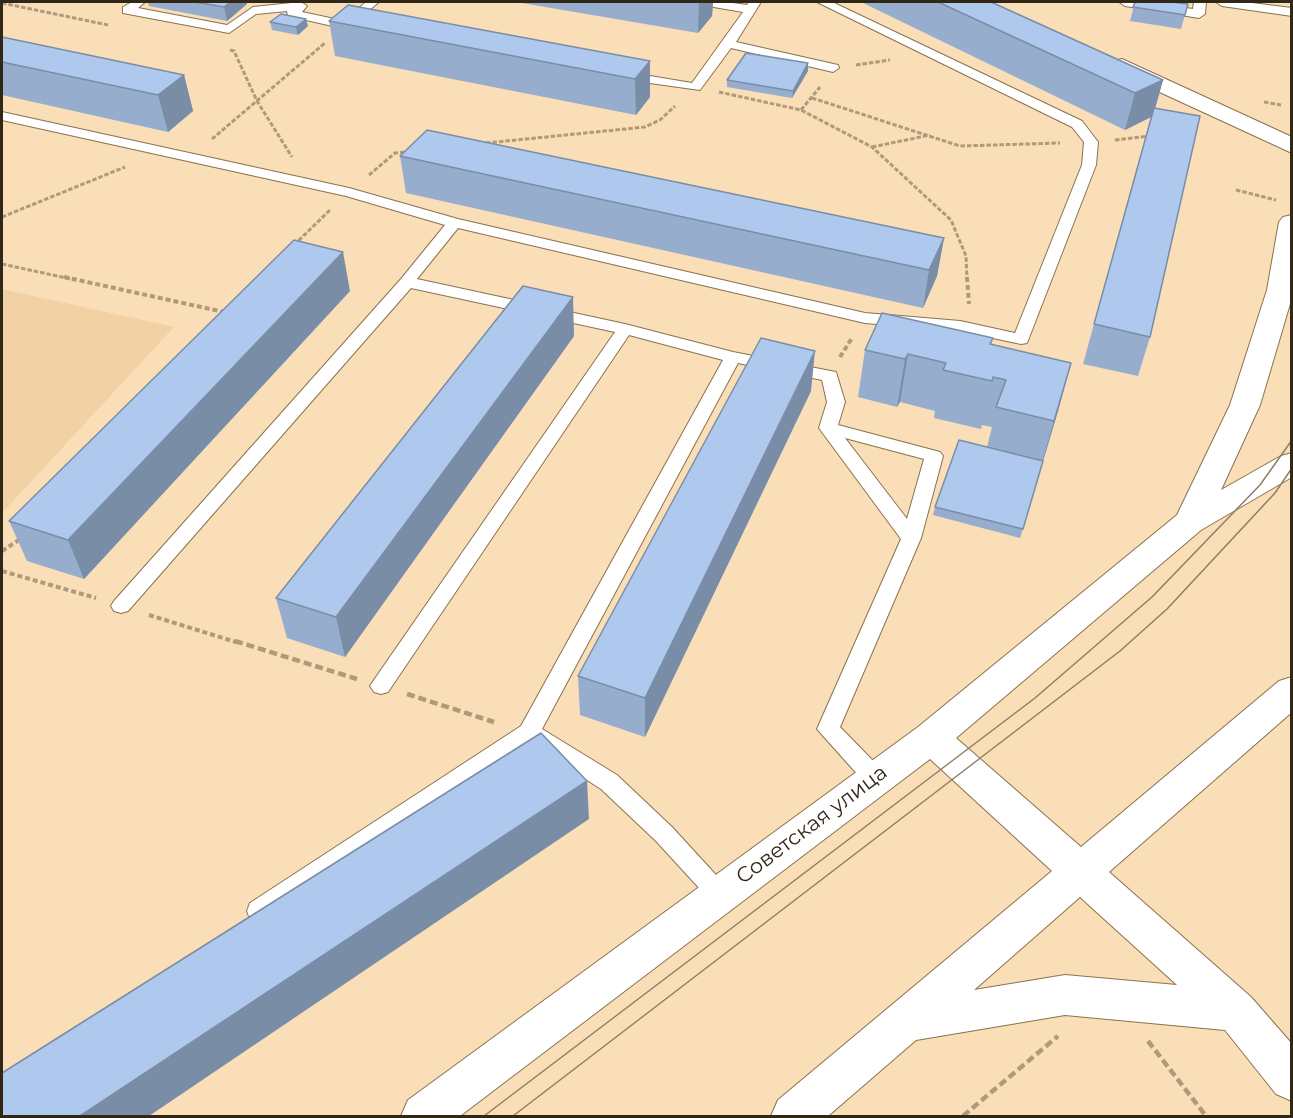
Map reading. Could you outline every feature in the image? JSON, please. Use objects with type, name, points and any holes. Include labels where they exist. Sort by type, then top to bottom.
[{"type":"main road","points":[[1105,58],[1292,146]]},
{"type":"main road","name":"Советская улица","points":[[1190,522],[1245,405],[1280,290],[1286,211]]},
{"type":"main road","name":"Советская улица","points":[[424,1116],[875,777],[931,738],[1190,522],[1292,463]]},
{"type":"main road","points":[[794,1116],[1292,691]]},
{"type":"main road","points":[[931,738],[1079,873],[1236,1011],[1292,1079]]},
{"type":"main road","points":[[905,1021],[1065,996],[1236,1011]]},
{"type":"lane","points":[[139,2],[127,10],[229,29],[253,10],[304,4]]},
{"type":"lane","points":[[365,33],[342,29],[373,2]]},
{"type":"lane","points":[[612,74],[695,87],[728,44],[752,5],[708,2]]},
{"type":"lane","points":[[2,116],[349,192],[454,223],[865,318],[960,326],[1021,339],[1089,165],[1091,142],[1077,124],[936,54],[824,2]]},
{"type":"lane","points":[[1125,2],[1199,14],[1200,2]]},
{"type":"lane","points":[[1222,2],[1292,12]]},
{"type":"lane","points":[[304,4],[292,13],[346,25]]},
{"type":"lane","points":[[728,44],[833,68]]},
{"type":"lane","points":[[121,606],[407,282],[454,223]]},
{"type":"lane","points":[[407,282],[625,329],[733,357],[830,376],[836,402],[828,428]]},
{"type":"lane","points":[[381,686],[625,329]]},
{"type":"lane","points":[[240,923],[529,732],[733,357]]},
{"type":"lane","points":[[828,428],[911,538]]},
{"type":"lane","points":[[828,428],[934,456],[911,538],[828,729],[875,777]]},
{"type":"lane","points":[[529,732],[609,782],[664,834],[719,894]]},
{"type":"path","points":[[2,3],[118,27]]},
{"type":"path","points":[[223,49],[234,51],[257,101],[308,183]]},
{"type":"path","points":[[801,110],[833,68],[936,54]]},
{"type":"path","points":[[478,144],[645,127],[660,120],[695,87],[801,110],[872,147],[951,220],[966,256],[971,301],[960,326]]},
{"type":"path","points":[[812,98],[960,146],[1091,142],[1150,136],[1159,132]]},
{"type":"path","points":[[872,147],[931,135]]},
{"type":"path","points":[[291,248],[349,192],[395,153],[407,152]]},
{"type":"path","points":[[1236,190],[1286,211]]},
{"type":"path","points":[[2,264],[224,312]]},
{"type":"path","points":[[216,321],[233,304]]},
{"type":"path","points":[[830,376],[865,318]]},
{"type":"path","points":[[2,551],[16,544],[24,535]]},
{"type":"path","points":[[2,571],[529,732]]},
{"type":"path","points":[[1118,1001],[1206,1116]]},
{"type":"path","points":[[963,1116],[1064,1030]]},
{"type":"shaded area","points":[[2,289],[174,327],[2,513]]},
{"type":"building","points":[[195,2],[230,2],[224,7]]},
{"type":"building","points":[[938,2],[991,2],[1163,80],[1135,93]]},
{"type":"building","points":[[1135,2],[1188,4],[1185,15],[1133,7]]},
{"type":"building","points":[[348,5],[650,61],[635,79],[329,21]]},
{"type":"building","points":[[281,14],[306,19],[296,27],[270,22]]},
{"type":"building","points":[[2,37],[184,75],[158,95],[2,62]]},
{"type":"building","points":[[746,53],[808,63],[793,91],[727,80]]},
{"type":"building","points":[[1154,108],[1200,116],[1150,337],[1094,324]]},
{"type":"building","points":[[427,130],[944,238],[929,270],[400,156]]},
{"type":"building","points":[[294,240],[343,252],[68,540],[9,521]]},
{"type":"building","points":[[523,286],[573,297],[336,617],[276,598]]},
{"type":"building","points":[[882,313],[993,338],[990,344],[1071,363],[1054,421],[996,407],[1006,380],[993,377],[992,381],[943,370],[946,363],[908,354],[905,359],[865,350]]},
{"type":"building","points":[[761,338],[815,351],[645,698],[578,676]]},
{"type":"building","points":[[959,440],[1043,461],[1023,529],[935,507]]},
{"type":"building","points":[[541,733],[587,781],[80,1116],[2,1116],[2,1073]]},
{"type":"tram line","points":[[484,1116],[1035,698],[1152,597],[1260,485],[1292,440]]},
{"type":"tram line","points":[[513,1116],[1120,651],[1167,609],[1275,493],[1292,468]]}]
